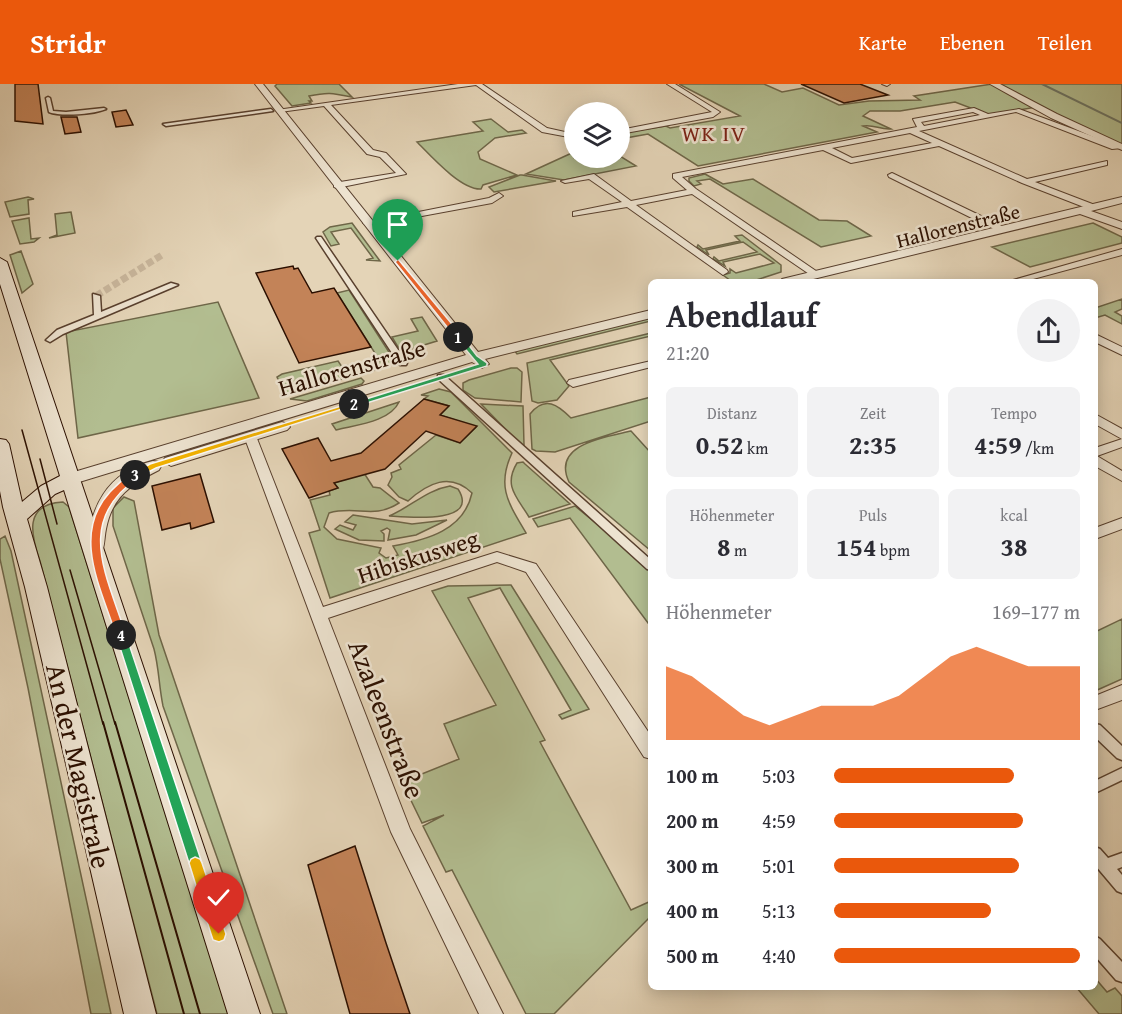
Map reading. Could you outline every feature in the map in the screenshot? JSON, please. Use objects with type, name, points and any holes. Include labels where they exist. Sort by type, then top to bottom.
[{"type":"main road","points":[[0,262],[244,1014]]},
{"type":"main road","name":"An der Magistrale","points":[[0,444],[140,1014]]},
{"type":"main road","points":[[14,505],[72,485]]},
{"type":"street","points":[[260,84],[275,110],[479,361]]},
{"type":"street","points":[[166,124],[473,84]]},
{"type":"street","points":[[478,84],[545,130],[564,134]]},
{"type":"street","points":[[630,130],[714,115],[716,112],[670,84]]},
{"type":"street","points":[[994,84],[1054,116],[1121,147]]},
{"type":"street","points":[[48,98],[51,112],[66,113],[104,109]]},
{"type":"street","points":[[326,104],[370,152],[383,155],[402,174],[337,185]]},
{"type":"street","points":[[819,279],[693,191],[676,176],[1017,110],[1115,147],[1121,147]]},
{"type":"street","points":[[912,132],[1122,226]]},
{"type":"street","points":[[825,148],[851,161],[938,144]]},
{"type":"street","points":[[1025,181],[1104,163]]},
{"type":"street","points":[[892,175],[1003,230]]},
{"type":"street","points":[[565,181],[591,176],[723,272]]},
{"type":"street","points":[[576,214],[693,191]]},
{"type":"street","points":[[368,224],[492,200],[499,196]]},
{"type":"street","name":"Hallorenstraße","points":[[824,279],[1088,211],[1122,200]]},
{"type":"street","name":"Hallorenstraße","points":[[824,279],[1003,230],[1088,211],[1103,212],[1122,207]]},
{"type":"street","points":[[1103,212],[1122,220]]},
{"type":"street","points":[[319,238],[403,363]]},
{"type":"street","points":[[1022,279],[1122,252]]},
{"type":"street","points":[[50,340],[60,332],[174,285]]},
{"type":"street","points":[[96,296],[98,316]]},
{"type":"street","name":"Hallorenstraße","points":[[72,485],[479,361],[648,315]]},
{"type":"street","name":"Hallorenstraße","points":[[72,485],[153,466],[441,377],[479,361],[648,325]]},
{"type":"street","points":[[1098,339],[1122,352]]},
{"type":"street","points":[[573,383],[648,365]]},
{"type":"street","points":[[441,377],[648,563]]},
{"type":"street","points":[[1098,420],[1122,435]]},
{"type":"street","name":"Azaleenstraße","points":[[250,436],[401,832],[491,1014]]},
{"type":"street","points":[[1098,452],[1122,443]]},
{"type":"street","points":[[1098,462],[1122,477]]},
{"type":"street","points":[[94,552],[98,519],[104,504],[124,482],[153,466]]},
{"type":"street","points":[[1098,533],[1120,526]]},
{"type":"street","name":"Hibiskusweg","points":[[318,615],[497,557],[531,568],[648,746]]},
{"type":"street","points":[[1098,702],[1122,692]]},
{"type":"street","points":[[1098,732],[1122,754]]},
{"type":"street","points":[[1098,786],[1119,780]]},
{"type":"street","points":[[1098,857],[1122,886]]},
{"type":"street","points":[[1106,866],[1122,860]]},
{"type":"street","points":[[1098,947],[1122,974]]},
{"type":"green space","points":[[277,84],[339,84],[352,97],[321,94],[309,96],[311,103],[292,106],[275,86]]},
{"type":"green space","points":[[679,84],[764,84],[782,92],[803,88],[839,105],[869,101],[920,100],[914,96],[992,84],[1037,107],[989,115],[955,102],[900,111],[870,111],[863,116],[891,129],[863,126],[877,132],[698,166],[648,134],[630,137],[630,131],[666,126],[670,128],[740,116]]},
{"type":"green space","points":[[998,84],[1122,84],[1122,145],[1067,120]]},
{"type":"green space","points":[[491,119],[508,132],[522,130],[526,133],[495,138],[478,152],[480,159],[517,175],[483,185],[481,189],[473,188],[456,178],[417,142],[483,131],[473,122]]},
{"type":"green space","points":[[564,157],[564,168],[626,168],[564,180],[526,174]]},
{"type":"green space","points":[[705,174],[723,184],[753,179],[819,220],[847,221],[871,236],[821,247],[710,179],[697,181],[701,184],[694,186],[689,181],[689,178]]},
{"type":"green space","points":[[520,175],[556,181],[494,192],[489,187]]},
{"type":"green space","points":[[28,197],[34,199],[28,200],[29,214],[10,217],[5,202]]},
{"type":"green space","points":[[71,212],[75,233],[49,238],[57,235],[55,214]]},
{"type":"green space","points":[[29,218],[31,239],[39,238],[34,242],[20,244],[12,221]]},
{"type":"green space","points":[[352,223],[380,261],[366,260],[373,258],[351,228],[331,232],[339,244],[331,246],[323,232],[330,227]]},
{"type":"green space","points":[[1093,223],[1122,237],[1122,243],[1030,267],[992,247]]},
{"type":"green space","points":[[742,235],[781,265],[781,272],[759,279],[728,279],[723,275],[730,273],[730,269],[736,273],[774,263],[760,254],[723,262],[725,266],[713,259],[714,257],[719,261],[757,252],[743,242],[706,250],[709,255],[697,247],[698,245],[703,249],[740,241],[735,236]]},
{"type":"green space","points":[[21,251],[33,284],[22,293],[10,255]]},
{"type":"green space","points":[[349,290],[396,363],[372,371],[368,365],[380,361],[337,293]]},
{"type":"green space","points":[[1122,299],[1122,309],[1115,312],[1122,316],[1122,324],[1105,315],[1098,317],[1098,307]]},
{"type":"green space","points":[[218,302],[259,398],[78,438],[66,332]]},
{"type":"green space","points":[[422,317],[437,341],[401,352],[392,337],[418,331],[411,319]]},
{"type":"green space","points":[[648,317],[648,322],[517,354],[514,350]]},
{"type":"green space","points":[[648,334],[648,337],[550,360],[569,386],[557,400],[538,403],[532,401],[527,363]]},
{"type":"green space","points":[[338,361],[342,367],[353,364],[359,374],[292,394],[284,392],[277,377],[282,374]]},
{"type":"green space","points":[[517,368],[522,372],[521,402],[475,398],[463,390],[463,383],[469,380]]},
{"type":"green space","points":[[361,378],[364,381],[362,384],[307,401],[290,399]]},
{"type":"green space","points":[[439,389],[451,392],[512,453],[507,465],[505,486],[514,513],[526,533],[330,598],[309,533],[320,530],[310,500],[330,495],[329,491],[338,488],[334,483],[364,473],[373,487],[380,488],[399,503],[381,511],[348,510],[329,513],[324,527],[337,539],[381,548],[379,553],[386,558],[398,555],[393,546],[419,540],[442,531],[461,516],[468,506],[472,493],[456,483],[439,482],[431,485],[408,501],[399,497],[388,485],[392,477],[391,473],[401,469],[399,465],[436,435],[460,443],[476,427],[440,415],[449,406],[424,399],[428,396],[421,395]]},
{"type":"green space","points":[[648,398],[648,422],[555,452],[532,449],[530,414],[536,408],[546,403],[551,404],[571,418]]},
{"type":"green space","points":[[399,402],[388,414],[371,422],[336,430],[332,424]]},
{"type":"green space","points":[[481,404],[523,406],[524,445],[521,445]]},
{"type":"green space","points":[[631,431],[648,450],[648,548],[569,482],[565,469],[574,451],[584,444]]},
{"type":"green space","points":[[523,462],[570,504],[529,517],[511,485],[511,478],[517,463]]},
{"type":"green space","points":[[450,486],[458,489],[462,501],[459,509],[451,514],[424,517],[389,516],[433,491]]},
{"type":"green space","points":[[124,497],[134,501],[159,635],[287,1014],[273,1014],[163,706],[154,649],[113,526],[113,508]]},
{"type":"green space","points":[[63,502],[69,507],[229,1014],[157,1014],[34,541],[33,522],[41,508]]},
{"type":"green space","points":[[575,506],[648,566],[648,623],[570,518],[538,527],[533,519]]},
{"type":"green space","points":[[353,515],[412,524],[447,520],[416,535],[388,540],[390,530],[387,528],[381,531],[384,534],[384,541],[359,540],[335,529],[340,525],[353,530],[356,525],[345,522]]},
{"type":"green space","points":[[5,536],[11,551],[111,1014],[91,1014],[28,688],[0,559],[0,539]]},
{"type":"green space","points":[[511,585],[589,709],[562,719],[559,715],[571,710],[500,588],[468,598],[545,740],[540,742],[631,910],[648,902],[648,919],[554,1014],[526,1014],[452,870],[446,872],[423,826],[444,815],[422,823],[402,782],[459,759],[444,724],[496,705],[432,591],[448,586]]},
{"type":"green space","points":[[1122,619],[1122,679],[1098,690],[1098,631]]},
{"type":"green space","points":[[1098,982],[1107,992],[1115,988],[1122,996],[1122,1014],[1099,1014],[1079,990],[1098,990]]},
{"type":"building","points":[[15,84],[38,84],[43,124],[15,121]]},
{"type":"building","points":[[801,84],[860,84],[888,95],[844,103]]},
{"type":"building","points":[[126,110],[133,125],[116,127],[112,112]]},
{"type":"building","points":[[61,117],[77,117],[81,132],[65,134]]},
{"type":"building","points":[[293,266],[294,269],[298,268],[312,293],[334,288],[371,347],[299,363],[256,273]]},
{"type":"building","points":[[424,399],[449,406],[440,415],[477,426],[460,443],[426,431],[385,469],[334,483],[338,488],[309,498],[282,449],[318,438],[331,461],[361,453]]},
{"type":"building","points":[[200,474],[214,522],[191,529],[190,523],[162,530],[152,486]]},
{"type":"building","points":[[355,846],[410,1014],[350,1014],[308,865]]},
{"type":"waterway","points":[[1042,84],[1122,123]]},
{"type":"tunnel","points":[[96,296],[162,255]]},
{"type":"tram line","points":[[22,430],[103,724]]},
{"type":"tram line","points":[[40,459],[57,524]]},
{"type":"tram line","points":[[70,570],[115,724]]},
{"type":"tram line","points":[[103,722],[184,1014]]},
{"type":"tram line","points":[[115,722],[200,1014]]},
{"type":"district","name":"WK IV","points":[[714,133]]},
{"type":"route","points":[[219,934],[94,552],[98,519],[104,504],[124,482],[153,466],[484,365],[474,357],[398,261]]}]
